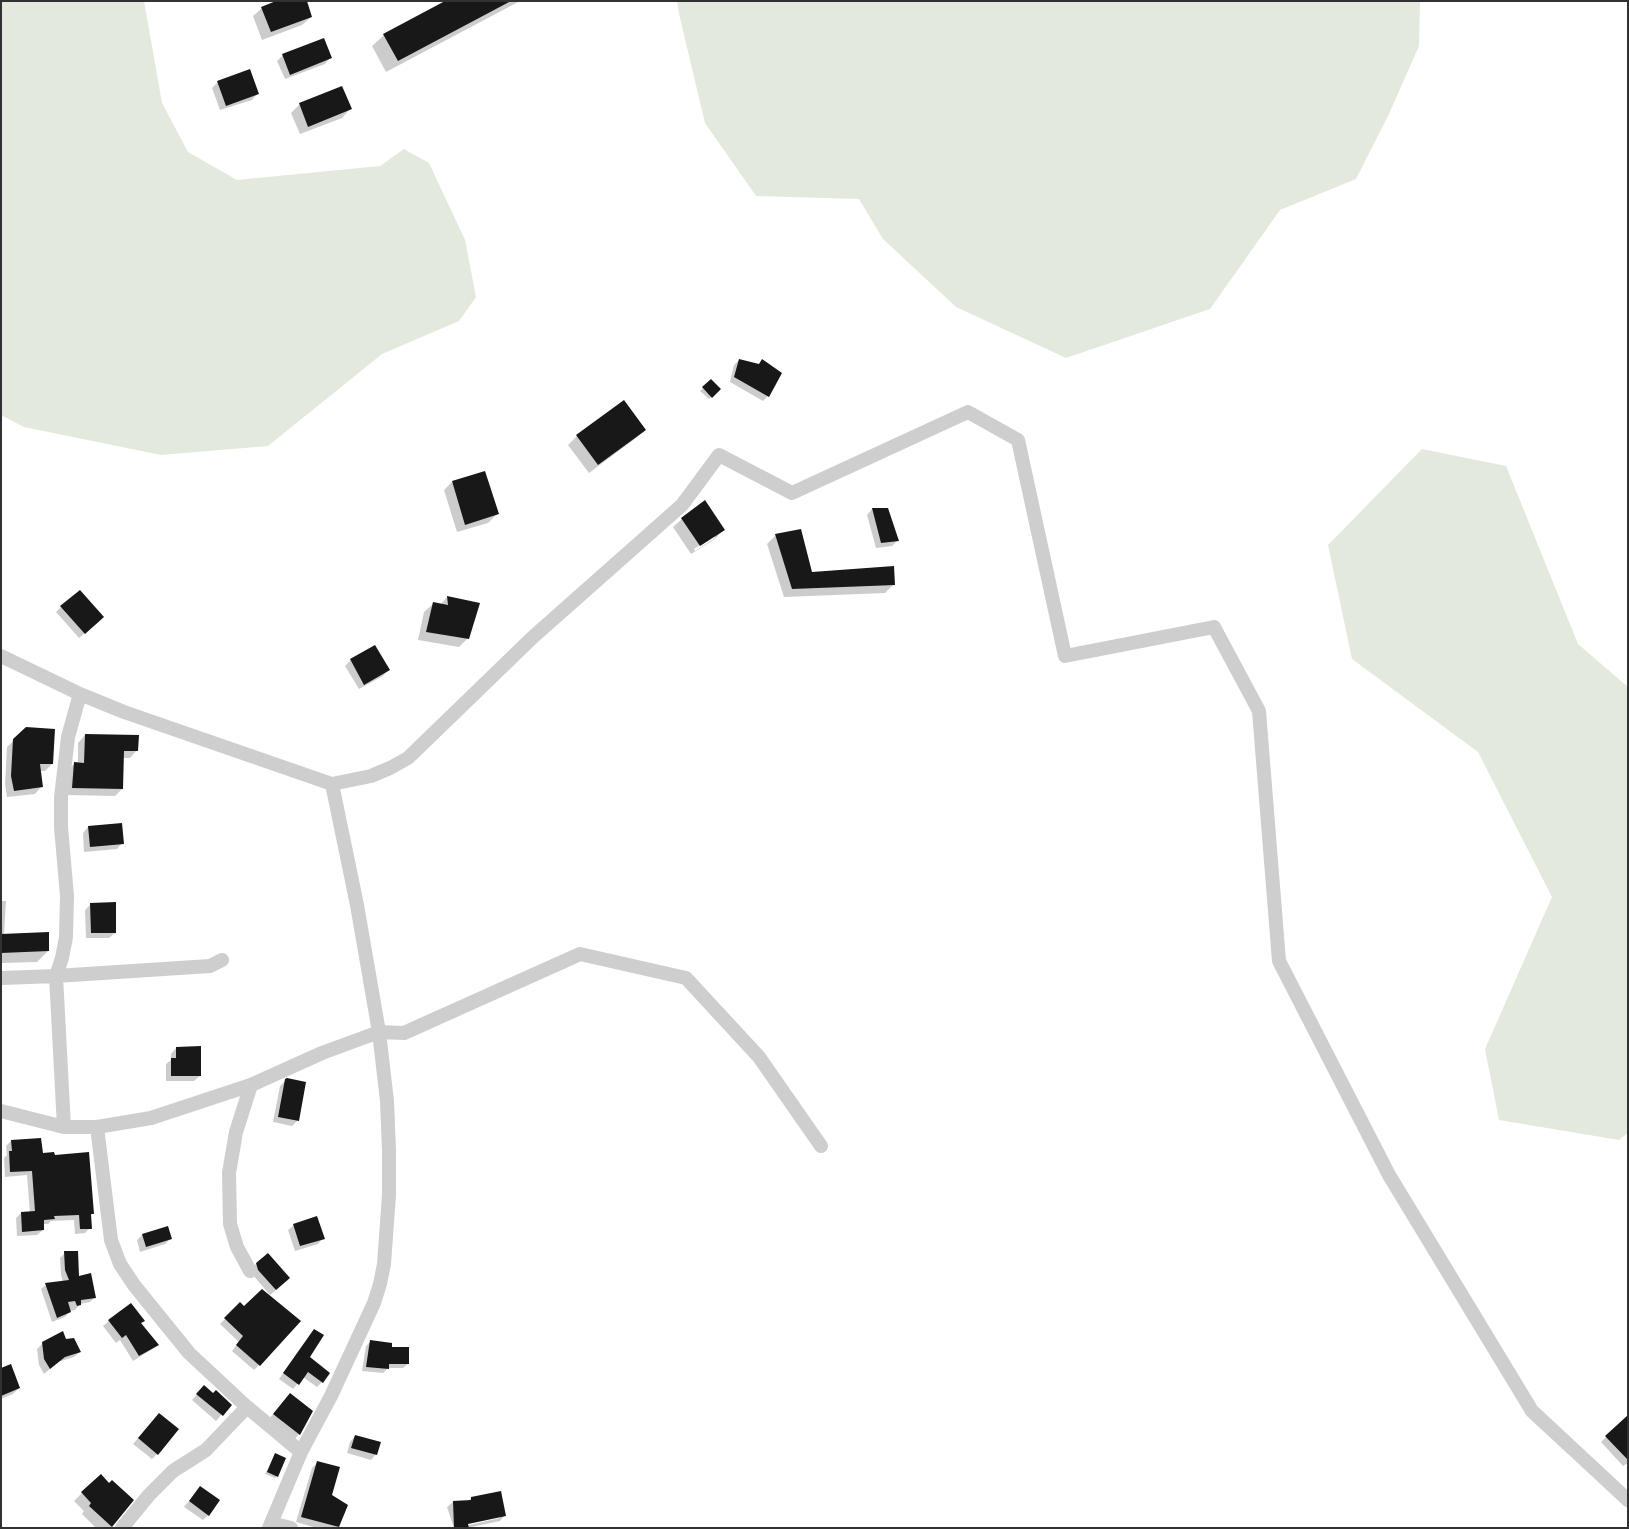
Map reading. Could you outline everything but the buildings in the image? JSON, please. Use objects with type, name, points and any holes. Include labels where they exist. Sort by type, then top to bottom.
[{"type":"street","points":[[1,656],[80,694],[124,712],[332,784],[371,776],[408,758],[533,637],[682,505],[719,455],[792,492],[968,412],[1018,440],[1065,656],[1214,627],[1259,710],[1279,961],[1389,1175],[1532,1411],[1628,1500]]},
{"type":"street","points":[[64,1127],[56,976],[66,937],[67,912],[61,827],[61,797],[68,738],[80,694]]},
{"type":"street","points":[[291,1528],[270,1525],[301,1452],[331,1396],[374,1303],[384,1264],[387,1215],[389,1151],[387,1101],[379,1032],[357,905],[332,784]]},
{"type":"street","points":[[1,1111],[64,1127],[97,1127],[151,1118],[251,1085],[322,1052],[379,1032],[404,1033],[580,954],[686,978],[758,1057],[821,1146]]},
{"type":"street","points":[[1,978],[210,966],[222,960]]},
{"type":"street","points":[[250,1271],[237,1247],[230,1224],[229,1173],[236,1132],[251,1085]]},
{"type":"street","points":[[97,1127],[111,1240],[120,1264],[134,1285],[189,1353],[301,1452]]},
{"type":"street","points":[[122,1528],[149,1495],[173,1471],[206,1450],[247,1406]]},
{"type":"shaded area","points":[[1,1],[144,1],[162,103],[188,152],[237,180],[380,166],[404,149],[429,163],[465,240],[476,297],[459,321],[382,354],[268,446],[161,455],[24,427],[1,415]]},
{"type":"shaded area","points":[[677,1],[1420,1],[1419,46],[1388,116],[1356,179],[1280,210],[1210,309],[1066,358],[956,307],[883,239],[859,199],[756,196],[705,123]]},
{"type":"shaded area","points":[[1422,449],[1506,466],[1578,644],[1628,687],[1628,1133],[1619,1140],[1499,1120],[1485,1049],[1552,897],[1478,752],[1352,659],[1328,545]]}]
